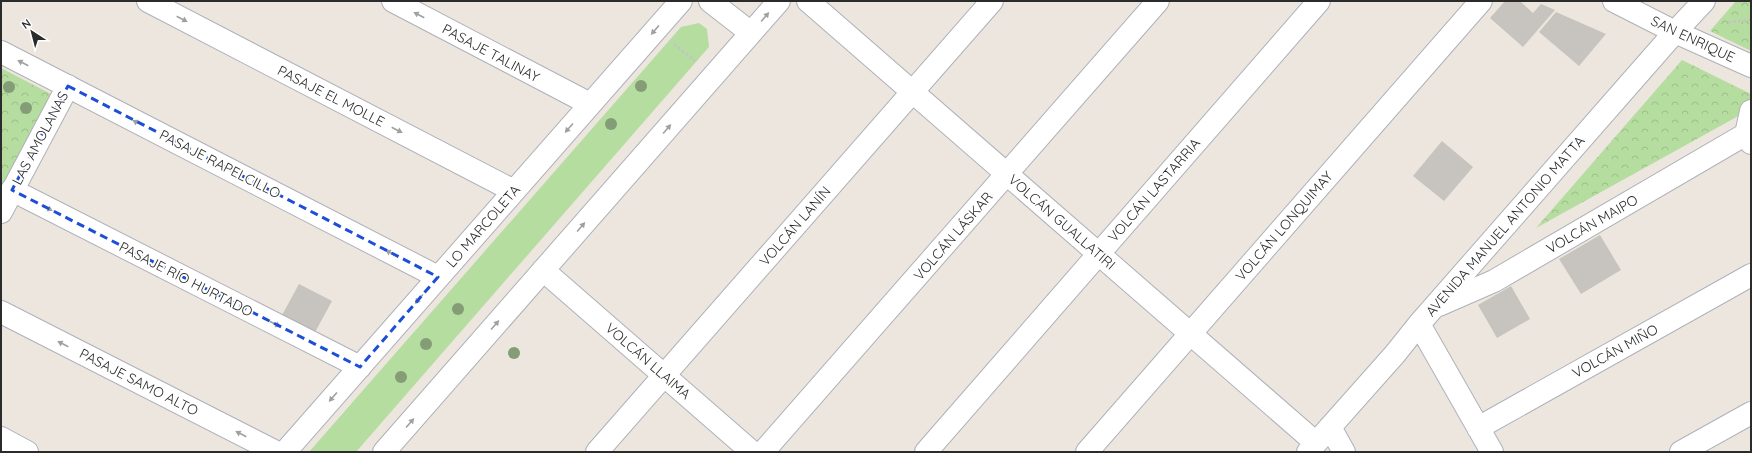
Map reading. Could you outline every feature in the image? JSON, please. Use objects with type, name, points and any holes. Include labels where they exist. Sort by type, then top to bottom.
[{"type":"street","name":"PASAJE EL MOLLE","points":[[148,1],[514,191]]},
{"type":"street","name":"PASAJE TALINAY","points":[[393,1],[590,104]]},
{"type":"street","name":"LO MARCOLETA","points":[[285,452],[681,1]]},
{"type":"street","points":[[710,1],[751,34]]},
{"type":"street","points":[[384,452],[779,1]]},
{"type":"street","name":"VOLCÁN GUALLATIRI","points":[[808,1],[1190,333],[1318,440],[1344,452]]},
{"type":"street","name":"VOLCÁN LANÍN","points":[[597,452],[992,1]]},
{"type":"street","name":"VOLCÁN LÁSKAR","points":[[764,452],[1158,1]]},
{"type":"street","name":"VOLCÁN LASTARRIA","points":[[926,452],[1319,1]]},
{"type":"street","name":"VOLCÁN LONQUIMAY","points":[[1087,452],[1481,1]]},
{"type":"street","name":"SAN ENRIQUE","points":[[1614,1],[1675,32],[1751,66]]},
{"type":"street","name":"AVENIDA MANUEL ANTONIO MATTA","points":[[1318,440],[1395,354],[1419,324],[1675,32],[1704,1]]},
{"type":"street","name":"PASAJE RAPELCILLO","points":[[1,52],[438,277]]},
{"type":"street","name":"LAS AMOLANAS","points":[[1,212],[68,86]]},
{"type":"street","points":[[1749,138],[1751,111]]},
{"type":"street","name":"VOLCÁN MAIPO","points":[[1434,307],[1494,281],[1749,138]]},
{"type":"street","name":"PASAJE RÍO HURTADO","points":[[12,190],[360,366]]},
{"type":"street","name":"VOLCÁN LLAIMA","points":[[544,270],[752,452]]},
{"type":"street","name":"VOLCÁN MIÑO","points":[[1478,428],[1751,275]]},
{"type":"street","name":"PASAJE SAMO ALTO","points":[[1,312],[276,452]]},
{"type":"street","points":[[1419,324],[1492,452]]},
{"type":"street","points":[[1681,452],[1751,413]]},
{"type":"street","points":[[1,438],[27,452]]},
{"type":"path","points":[[1728,22],[1751,20]]},
{"type":"path","points":[[655,30],[714,76]]},
{"type":"highlighted area","points":[[68,86],[438,277],[360,367],[12,190]]},
{"type":"green space","points":[[1736,1],[1751,1],[1751,51],[1710,31]]},
{"type":"green space","points":[[699,23],[707,29],[709,47],[356,452],[309,452],[681,27]]},
{"type":"green space","points":[[1682,60],[1751,94],[1751,109],[1536,228]]},
{"type":"green space","points":[[1,68],[51,94],[1,188]]},
{"type":"building","points":[[1505,1],[1520,1],[1533,13],[1541,4],[1555,10],[1523,47],[1490,18]]},
{"type":"building","points":[[1556,12],[1606,34],[1579,66],[1539,32]]},
{"type":"building","points":[[1442,141],[1473,167],[1444,201],[1413,176]]},
{"type":"building","points":[[1600,235],[1621,270],[1581,294],[1559,259]]},
{"type":"building","points":[[299,284],[332,301],[314,334],[281,317]]},
{"type":"building","points":[[1511,286],[1530,319],[1497,338],[1478,305]]}]
